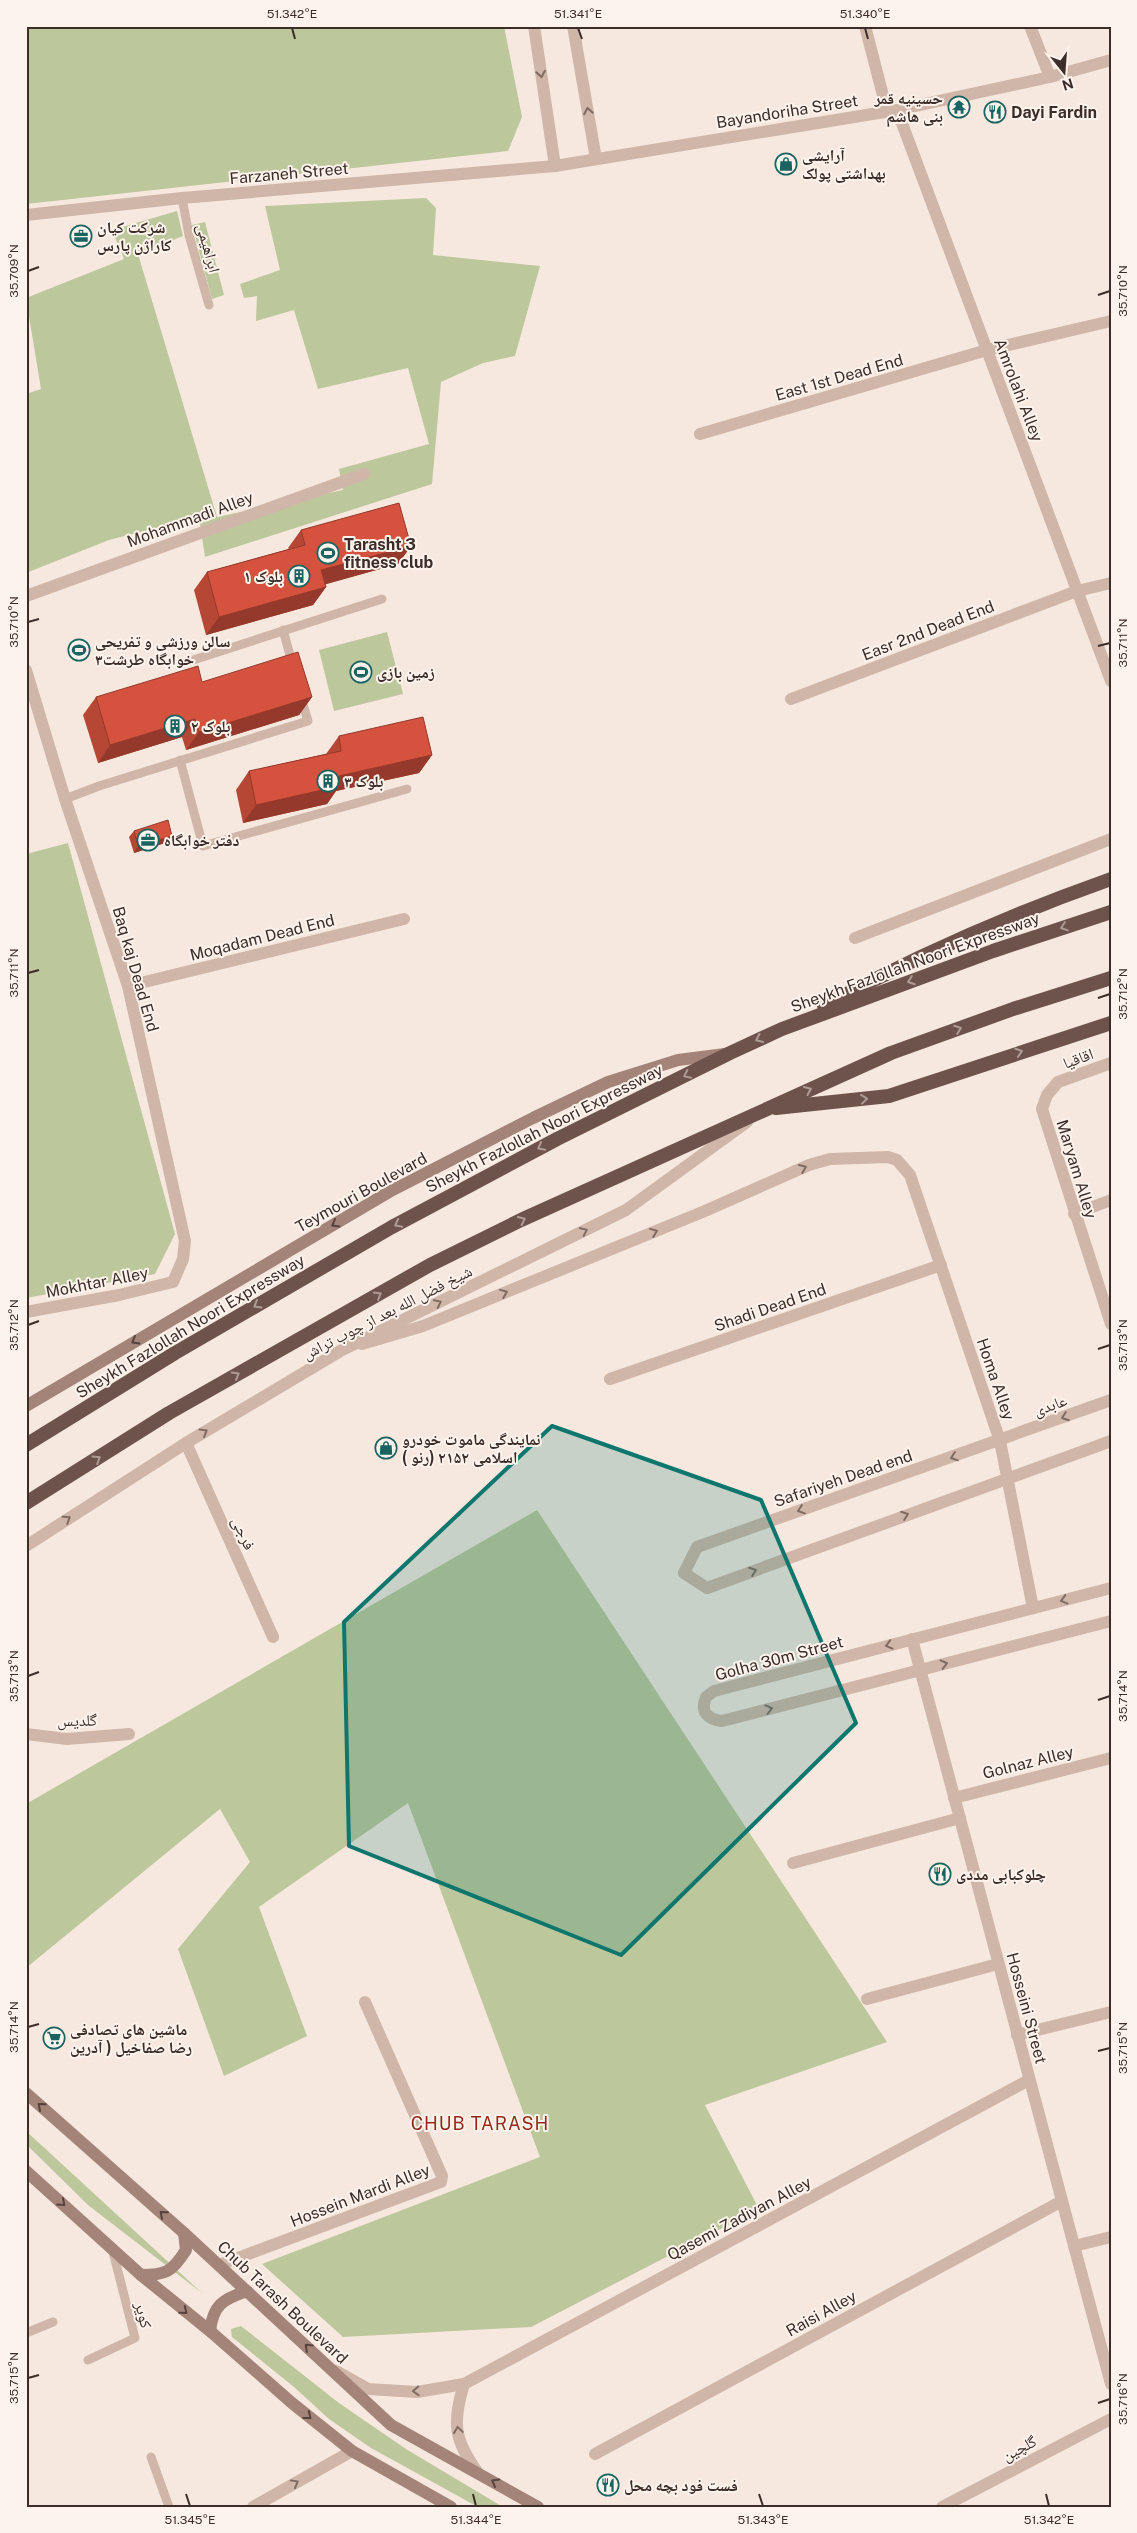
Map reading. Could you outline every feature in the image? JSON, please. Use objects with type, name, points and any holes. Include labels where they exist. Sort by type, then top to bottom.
[{"type":"highway","points":[[782,1029],[882,974],[974,933],[1111,879]]},
{"type":"highway","name":"Sheykh Fazlollah Noori Expressway","points":[[26,1444],[175,1353],[392,1227],[557,1139],[730,1053],[782,1029],[993,951],[1111,912]]},
{"type":"highway","points":[[26,1503],[169,1413],[430,1265],[763,1110],[891,1053],[1013,1008],[1111,978]]},
{"type":"highway","points":[[763,1110],[889,1096],[1111,1023]]},
{"type":"main road","name":"Teymouri Boulevard","points":[[26,1406],[389,1192],[533,1118],[608,1082],[678,1060],[730,1053]]},
{"type":"main road","name":"Chub Tarash Boulevard","points":[[26,2093],[184,2232],[391,2425],[538,2507]]},
{"type":"main road","points":[[26,2171],[141,2275],[210,2331],[292,2403],[352,2451],[451,2507]]},
{"type":"main road","points":[[141,2275],[161,2275],[172,2269],[186,2250],[184,2232]]},
{"type":"main road","points":[[210,2331],[212,2316],[217,2307],[232,2296],[247,2291]]},
{"type":"street","points":[[534,26],[556,166]]},
{"type":"street","points":[[573,26],[596,159]]},
{"type":"street","name":"Amrolahi Alley","points":[[865,26],[892,110],[987,350],[1111,681]]},
{"type":"street","points":[[1030,26],[1050,77]]},
{"type":"street","name":"Bayandoriha Street","points":[[556,166],[892,110],[1050,77],[1111,60]]},
{"type":"street","name":"Farzaneh Street","points":[[26,215],[182,198],[556,166]]},
{"type":"street","name":"East 1st Dead End","points":[[700,434],[987,350],[1111,321]]},
{"type":"street","name":"Mohammadi Alley","points":[[26,596],[364,474]]},
{"type":"street","name":"Easr 2nd Dead End","points":[[791,699],[1077,591],[1111,583]]},
{"type":"street","name":"Baq kaj Dead End","points":[[26,670],[65,799],[128,986],[185,1241],[183,1259],[173,1282]]},
{"type":"street","points":[[855,938],[1111,839]]},
{"type":"street","name":"Moqadam Dead End","points":[[128,986],[404,919]]},
{"type":"street","name":"اقاقیا","points":[[1042,1109],[1047,1095],[1058,1082],[1111,1063]]},
{"type":"street","name":"Maryam Alley","points":[[1042,1109],[1074,1214],[1111,1324]]},
{"type":"street","name":"شیخ فضل الله بعد از چوب تراش","points":[[26,1546],[186,1443],[342,1350],[626,1210],[763,1110]]},
{"type":"street","name":"Homa Alley","points":[[342,1350],[423,1326],[705,1211],[809,1165],[830,1159],[879,1157],[897,1160],[910,1175],[1000,1441],[1032,1608]]},
{"type":"street","points":[[1074,1214],[1111,1200]]},
{"type":"street","name":"Shadi Dead End","points":[[610,1379],[941,1265]]},
{"type":"street","name":"Mokhtar Alley","points":[[26,1312],[119,1295],[173,1282]]},
{"type":"street","name":"عابدی","points":[[1000,1441],[1111,1400]]},
{"type":"street","name":"Safariyeh Dead end","points":[[1000,1441],[697,1547],[684,1573],[707,1588],[1008,1477]]},
{"type":"street","points":[[1008,1477],[1111,1441]]},
{"type":"street","name":"فرجی","points":[[186,1443],[273,1637]]},
{"type":"street","name":"Golha 30m Street","points":[[1111,1588],[714,1691],[706,1697],[704,1710],[706,1715],[712,1720],[722,1721],[1111,1621]]},
{"type":"street","name":"Hosseini Street","points":[[912,1640],[1074,2246],[1108,2361],[1111,2384]]},
{"type":"street","name":"گلدیس","points":[[26,1734],[67,1739],[129,1734]]},
{"type":"street","name":"Golnaz Alley","points":[[954,1798],[1111,1758]]},
{"type":"street","points":[[793,1863],[960,1818]]},
{"type":"street","points":[[867,1999],[998,1964]]},
{"type":"street","name":"Hossein Mardi Alley","points":[[220,2265],[442,2182],[442,2176],[365,2002]]},
{"type":"street","points":[[1018,2035],[1111,2012]]},
{"type":"street","name":"Qasemi Zadiyan Alley","points":[[332,2369],[368,2389],[416,2392],[464,2384],[1030,2080]]},
{"type":"street","name":"Raisi Alley","points":[[595,2454],[1062,2201]]},
{"type":"street","points":[[1074,2246],[1111,2237]]},
{"type":"street","points":[[464,2384],[456,2410],[456,2431],[463,2452],[478,2472]]},
{"type":"street","name":"گلچین","points":[[942,2507],[1111,2419]]},
{"type":"street","points":[[252,2507],[352,2451]]},
{"type":"lane","name":"ابراهیمی","points":[[182,198],[189,236],[209,305]]},
{"type":"lane","points":[[190,661],[382,599]]},
{"type":"lane","points":[[65,799],[180,760],[308,721],[283,630]]},
{"type":"lane","points":[[180,760],[203,846],[407,789]]},
{"type":"lane","name":"کویر","points":[[88,2360],[135,2338],[112,2248]]},
{"type":"lane","points":[[26,2333],[53,2322]]},
{"type":"lane","points":[[151,2457],[169,2507]]},
{"type":"highlighted area","points":[[552,1426],[761,1500],[856,1723],[621,1955],[349,1846],[344,1622]]},
{"type":"green space","points":[[26,26],[504,26],[522,117],[508,151],[26,204]]},
{"type":"green space","points":[[426,198],[436,208],[433,255],[540,266],[515,356],[483,363],[441,382],[432,484],[205,557],[199,517],[109,540],[26,573],[26,394],[41,389],[26,298],[124,259],[112,230],[177,211],[183,236],[138,254],[217,517],[343,490],[339,469],[429,444],[408,368],[318,389],[294,310],[256,321],[257,296],[244,298],[240,284],[280,270],[265,206]]},
{"type":"green space","points":[[205,222],[224,295],[212,299],[192,225]]},
{"type":"green space","name":"زمین بازی","points":[[387,632],[403,694],[334,711],[319,650]]},
{"type":"green space","points":[[68,843],[175,1234],[155,1274],[26,1298],[26,854]]},
{"type":"green space","points":[[537,1510],[887,2042],[705,2105],[759,2209],[531,2327],[343,2337],[262,2264],[540,2157],[408,1803],[259,1907],[307,2036],[224,2076],[178,1949],[250,1862],[220,1809],[26,1968],[26,1804]]},
{"type":"green space","points":[[26,2131],[202,2293],[88,2205],[26,2144]]},
{"type":"green space","points":[[241,2326],[339,2403],[406,2449],[503,2507],[478,2507],[371,2448],[329,2419],[294,2387],[232,2337],[231,2329]]},
{"type":"building","name":"بلوک ۱","points":[[399,503],[411,546],[321,570],[326,587],[219,617],[207,572],[305,545],[301,530]]},
{"type":"building","name":"بلوک ۲","points":[[298,652],[312,697],[199,732],[195,719],[110,745],[96,697],[198,666],[202,682]]},
{"type":"building","points":[[423,717],[432,755],[339,776],[340,786],[256,805],[249,771],[341,751],[339,736]]},
{"type":"building","points":[[168,820],[172,836],[138,846],[134,831]]},
{"type":"place","name":"حسینیه قمر بنی هاشم","points":[[959,107]]},
{"type":"place","name":"Dayi Fardin","points":[[995,112]]},
{"type":"place","name":"آرایشی بهداشتی پولک","points":[[786,164]]},
{"type":"place","name":"شرکت کیان‌ کاراژن پارس","points":[[81,236]]},
{"type":"place","name":"Tarasht 3 fitness club","points":[[328,553]]},
{"type":"place","name":"بلوک ۱","points":[[299,576]]},
{"type":"place","name":"سالن ورزشی و تفریحی خوابگاه طرشت۳","points":[[79,650]]},
{"type":"place","name":"زمین بازی","points":[[361,672]]},
{"type":"place","name":"بلوک ۲","points":[[175,726]]},
{"type":"place","name":"بلوک ۳","points":[[328,781]]},
{"type":"place","name":"دفتر خوابگاه","points":[[148,840]]},
{"type":"place","name":"نمایندگی ماموت خودرو ( رنو) اسلامی ۲۱۵۲","points":[[386,1448]]},
{"type":"place","name":"چلوکبابی مددی","points":[[940,1874]]},
{"type":"place","name":"ماشین های تصادفی رضا صفاخیل ( آدرین","points":[[54,2038]]},
{"type":"place","name":"فست فود بچه محل","points":[[608,2485]]},
{"type":"district","name":"CHUB TARASH","points":[[480,2124]]}]
